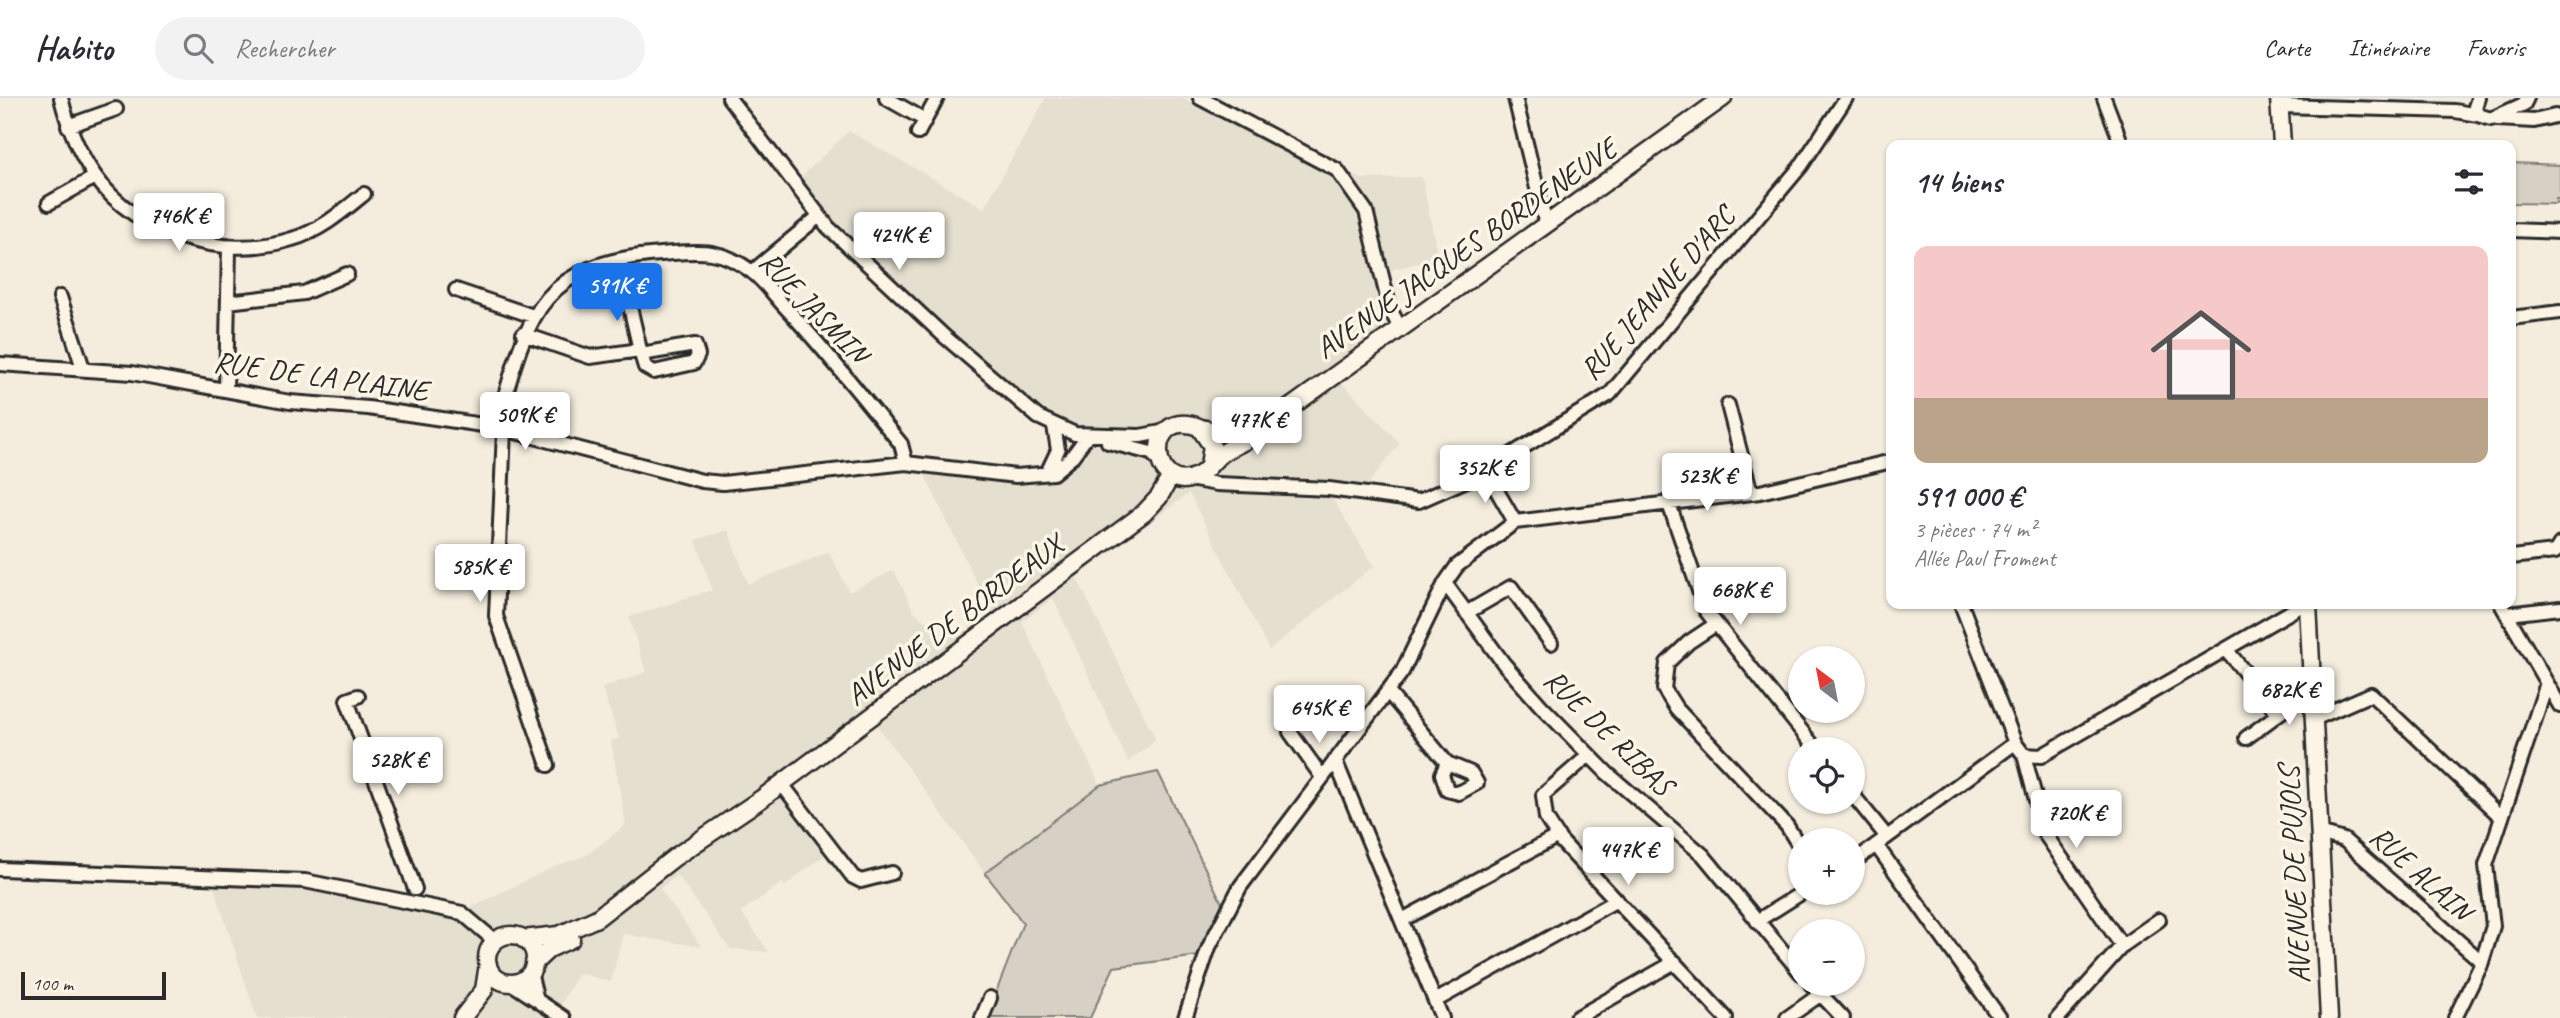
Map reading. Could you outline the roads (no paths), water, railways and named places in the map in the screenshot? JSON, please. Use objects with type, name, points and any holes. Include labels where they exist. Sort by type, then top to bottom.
[{"type":"main road","name":"AVENUE JACQUES BORDENEUVE","points":[[1199,427],[1234,435],[1274,419],[1722,98]]},
{"type":"main road","points":[[2280,102],[2282,140]]},
{"type":"main road","name":"AVENUE JACQUES BORDENEUVE","points":[[1209,466],[1220,455],[1268,427],[1274,419]]},
{"type":"main road","points":[[1184,424],[1199,427],[1212,446],[1209,466],[1189,479],[1171,476],[1159,460],[1158,447],[1167,431],[1184,424]]},
{"type":"main road","name":"AVENUE DE BORDEAUX","points":[[523,939],[545,938],[586,925],[672,859],[761,799],[1144,513],[1160,497],[1171,476]]},
{"type":"main road","name":"AVENUE DE PUJOLS","points":[[2306,609],[2329,1018]]},
{"type":"main road","name":"AVENUE DE BORDEAUX","points":[[532,968],[549,949],[590,931],[634,900],[761,799]]},
{"type":"main road","points":[[634,900],[643,886],[669,866],[672,859]]},
{"type":"main road","points":[[462,1018],[484,990],[488,954],[495,941],[509,936],[523,939],[533,950],[532,968],[524,979],[491,995],[470,1018]]},
{"type":"main road","points":[[488,964],[498,979],[511,983]]},
{"type":"street","points":[[61,98],[68,127],[95,177],[120,202],[155,226],[192,241],[229,248],[291,240],[331,221],[364,194]]},
{"type":"street","points":[[729,98],[818,217],[944,336],[1038,417],[1076,434],[1140,436],[1167,431]]},
{"type":"street","points":[[886,98],[925,120]]},
{"type":"street","points":[[918,133],[937,98]]},
{"type":"street","points":[[1200,98],[1337,170],[1366,211],[1390,309],[1400,328]]},
{"type":"street","points":[[1515,98],[1546,225]]},
{"type":"street","name":"RUE JEANNE D'ARC","points":[[1189,479],[1223,484],[1329,489],[1419,501],[1485,470],[1610,394],[1801,166],[1846,98]]},
{"type":"street","points":[[2104,98],[2120,140]]},
{"type":"street","points":[[2455,111],[2477,98]]},
{"type":"street","points":[[2477,98],[2475,107],[2478,115]]},
{"type":"street","points":[[2491,119],[2526,101],[2531,112],[2558,116]]},
{"type":"street","points":[[2280,102],[2455,111],[2491,119],[2534,121],[2558,116]]},
{"type":"street","points":[[68,127],[116,109]]},
{"type":"street","points":[[49,203],[95,177]]},
{"type":"street","points":[[752,272],[818,217]]},
{"type":"street","points":[[2516,230],[2560,232]]},
{"type":"street","points":[[226,390],[229,248]]},
{"type":"street","name":"RUE JASMIN","points":[[548,765],[496,616],[500,428],[523,334],[552,291],[586,268],[638,255],[711,250],[752,272],[818,342],[901,444],[906,463]]},
{"type":"street","points":[[523,334],[590,357],[640,352],[619,260]]},
{"type":"street","points":[[228,302],[304,293],[348,274]]},
{"type":"street","points":[[456,290],[533,316]]},
{"type":"street","points":[[60,297],[83,368]]},
{"type":"street","points":[[2516,317],[2560,312]]},
{"type":"street","name":"RUE DE LA PLAINE","points":[[0,364],[83,368],[290,402],[368,408],[500,428],[690,478],[723,483],[906,463],[1016,476],[1047,473]]},
{"type":"street","points":[[1728,405],[1751,493]]},
{"type":"street","points":[[1047,473],[1058,450],[1054,426]]},
{"type":"street","points":[[1088,435],[1150,453],[1159,460]]},
{"type":"street","points":[[1047,473],[1060,469],[1088,435]]},
{"type":"street","points":[[1185,1018],[1209,947],[1240,887],[1402,672],[1457,566],[1515,522],[1668,501],[1751,493],[1886,462]]},
{"type":"street","points":[[1209,466],[1223,484]]},
{"type":"street","points":[[1485,470],[1515,522]]},
{"type":"street","points":[[1668,501],[1706,611],[1806,737]]},
{"type":"street","points":[[2516,556],[2555,552],[2560,544]]},
{"type":"street","name":"RUE DE RIBAS","points":[[1446,583],[1504,664],[1588,756],[1703,855],[1788,958]]},
{"type":"street","points":[[1466,612],[1511,587],[1550,643]]},
{"type":"street","points":[[2516,609],[2560,608]]},
{"type":"street","points":[[1963,609],[2015,743],[2024,755],[2045,834],[2122,946]]},
{"type":"street","points":[[2024,755],[2041,756],[2297,609]]},
{"type":"street","points":[[2504,609],[2560,706]]},
{"type":"street","points":[[1716,624],[1689,642],[1667,663],[1664,689],[1676,708],[1788,828]]},
{"type":"street","points":[[2225,649],[2278,714]]},
{"type":"street","points":[[2455,1018],[2482,962],[2493,926],[2486,865],[2547,683]]},
{"type":"street","points":[[2246,738],[2312,689]]},
{"type":"street","points":[[1388,692],[1447,763]]},
{"type":"street","points":[[2314,719],[2371,694],[2502,818]]},
{"type":"street","points":[[358,696],[347,700],[415,890]]},
{"type":"street","points":[[1290,732],[1322,777]]},
{"type":"street","points":[[1865,853],[2015,743]]},
{"type":"street","points":[[1588,756],[1544,795],[1542,807],[1546,818],[1558,836],[1726,1018]]},
{"type":"street","points":[[1335,760],[1442,1018]]},
{"type":"street","points":[[781,783],[853,877],[869,880],[892,873]]},
{"type":"street","points":[[1865,810],[1887,837]]},
{"type":"street","name":"RUE ALAIN","points":[[2319,833],[2344,840],[2482,962]]},
{"type":"street","points":[[1402,920],[1558,836]]},
{"type":"street","points":[[1876,845],[2000,1018]]},
{"type":"street","points":[[0,869],[305,881],[462,913],[495,941]]},
{"type":"street","points":[[1435,1000],[1617,900]]},
{"type":"street","points":[[1757,921],[1788,901]]},
{"type":"street","points":[[2058,1018],[2122,946],[2159,920]]},
{"type":"street","points":[[1576,1018],[1675,961]]},
{"type":"street","points":[[532,968],[536,997]]},
{"type":"street","points":[[511,983],[564,1018]]},
{"type":"street","points":[[1787,1018],[1818,996]]},
{"type":"street","points":[[1823,996],[1843,1018]]},
{"type":"street","points":[[982,1018],[990,998]]}]
